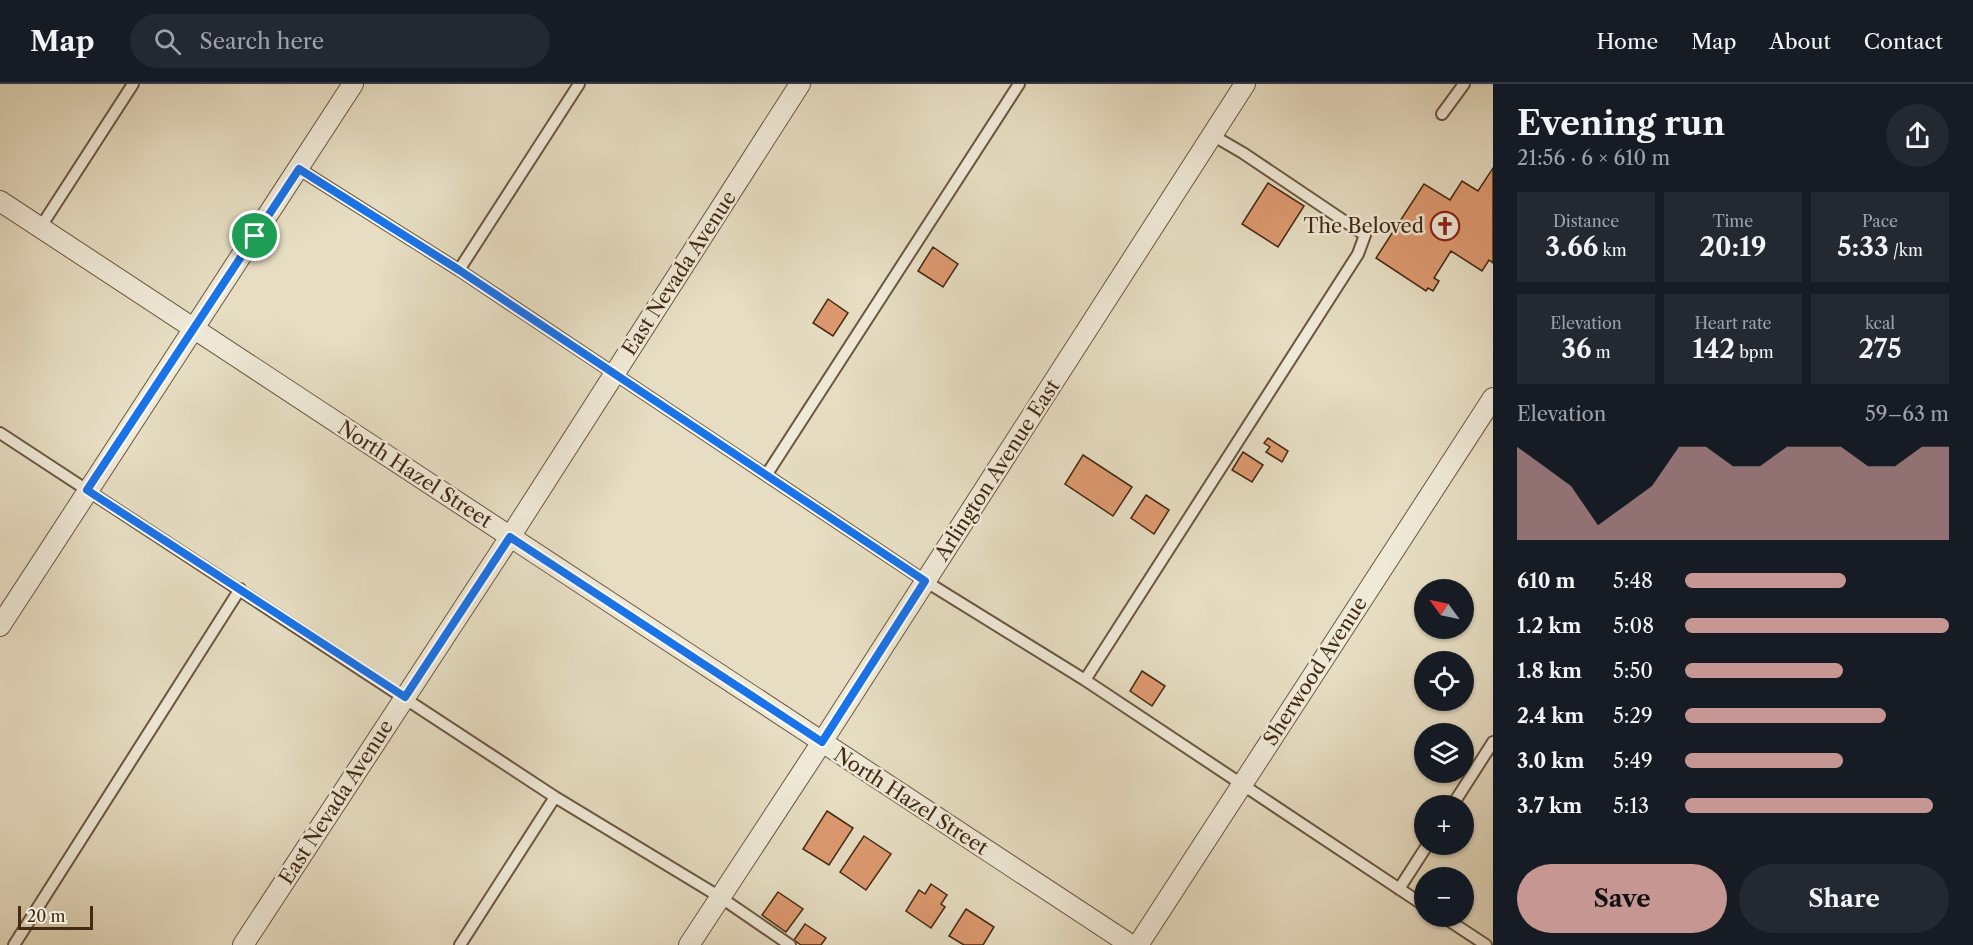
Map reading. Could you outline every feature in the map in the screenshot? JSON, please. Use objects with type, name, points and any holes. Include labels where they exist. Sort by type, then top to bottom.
[{"type":"street","points":[[0,626],[353,84]]},
{"type":"street","name":"East Nevada Avenue","points":[[243,945],[510,537],[800,84]]},
{"type":"street","name":"Arlington Avenue East","points":[[689,945],[1245,84]]},
{"type":"street","name":"North Hazel Street","points":[[0,201],[1131,945]]},
{"type":"street","name":"Sherwood Avenue","points":[[1138,945],[1493,398]]},
{"type":"lane","points":[[40,228],[133,84]]},
{"type":"lane","points":[[459,270],[579,84]]},
{"type":"lane","points":[[767,474],[1019,84]]},
{"type":"lane","points":[[1442,114],[1464,84]]},
{"type":"lane","points":[[1085,680],[1358,254],[1365,235],[1243,153],[1212,135]]},
{"type":"lane","points":[[299,169],[459,270],[925,581],[1085,680],[1414,899]]},
{"type":"lane","points":[[0,433],[555,797],[720,897],[790,945]]},
{"type":"lane","points":[[14,945],[240,589]]},
{"type":"lane","points":[[1459,795],[1493,742]]},
{"type":"lane","points":[[460,945],[555,797]]},
{"type":"lane","points":[[1399,889],[1421,855]]},
{"type":"lane","points":[[1459,927],[1486,945]]},
{"type":"building","name":"The Beloved","points":[[1493,168],[1493,263],[1489,260],[1482,271],[1451,251],[1434,278],[1439,281],[1433,291],[1428,288],[1426,291],[1376,258],[1424,184],[1450,200],[1462,181],[1478,191]]},
{"type":"building","points":[[1268,183],[1304,206],[1278,247],[1242,224]]},
{"type":"building","points":[[933,247],[958,264],[943,287],[918,271]]},
{"type":"building","points":[[828,299],[848,313],[833,336],[813,323]]},
{"type":"building","points":[[1268,438],[1288,451],[1282,462],[1266,452],[1270,447],[1264,443]]},
{"type":"building","points":[[1243,452],[1263,465],[1252,482],[1232,470]]},
{"type":"building","points":[[1083,455],[1132,487],[1113,516],[1065,484]]},
{"type":"building","points":[[1146,495],[1169,510],[1154,534],[1131,518]]},
{"type":"building","points":[[1142,671],[1165,686],[1152,706],[1130,691]]},
{"type":"building","points":[[827,811],[853,828],[829,865],[803,849]]},
{"type":"building","points":[[864,836],[891,854],[866,890],[840,872]]},
{"type":"building","points":[[931,884],[947,895],[941,904],[945,907],[931,928],[906,911],[919,890],[925,894]]},
{"type":"building","points":[[778,892],[803,909],[786,932],[762,915]]},
{"type":"building","points":[[966,909],[994,927],[983,945],[964,945],[949,936]]},
{"type":"building","points":[[805,924],[826,938],[821,945],[801,945],[794,940]]},
{"type":"place","name":"The Beloved","points":[[1445,226]]},
{"type":"route","points":[[299,169],[459,270],[925,581],[822,742],[510,537],[405,697],[87,490],[255,236],[299,169]]}]
